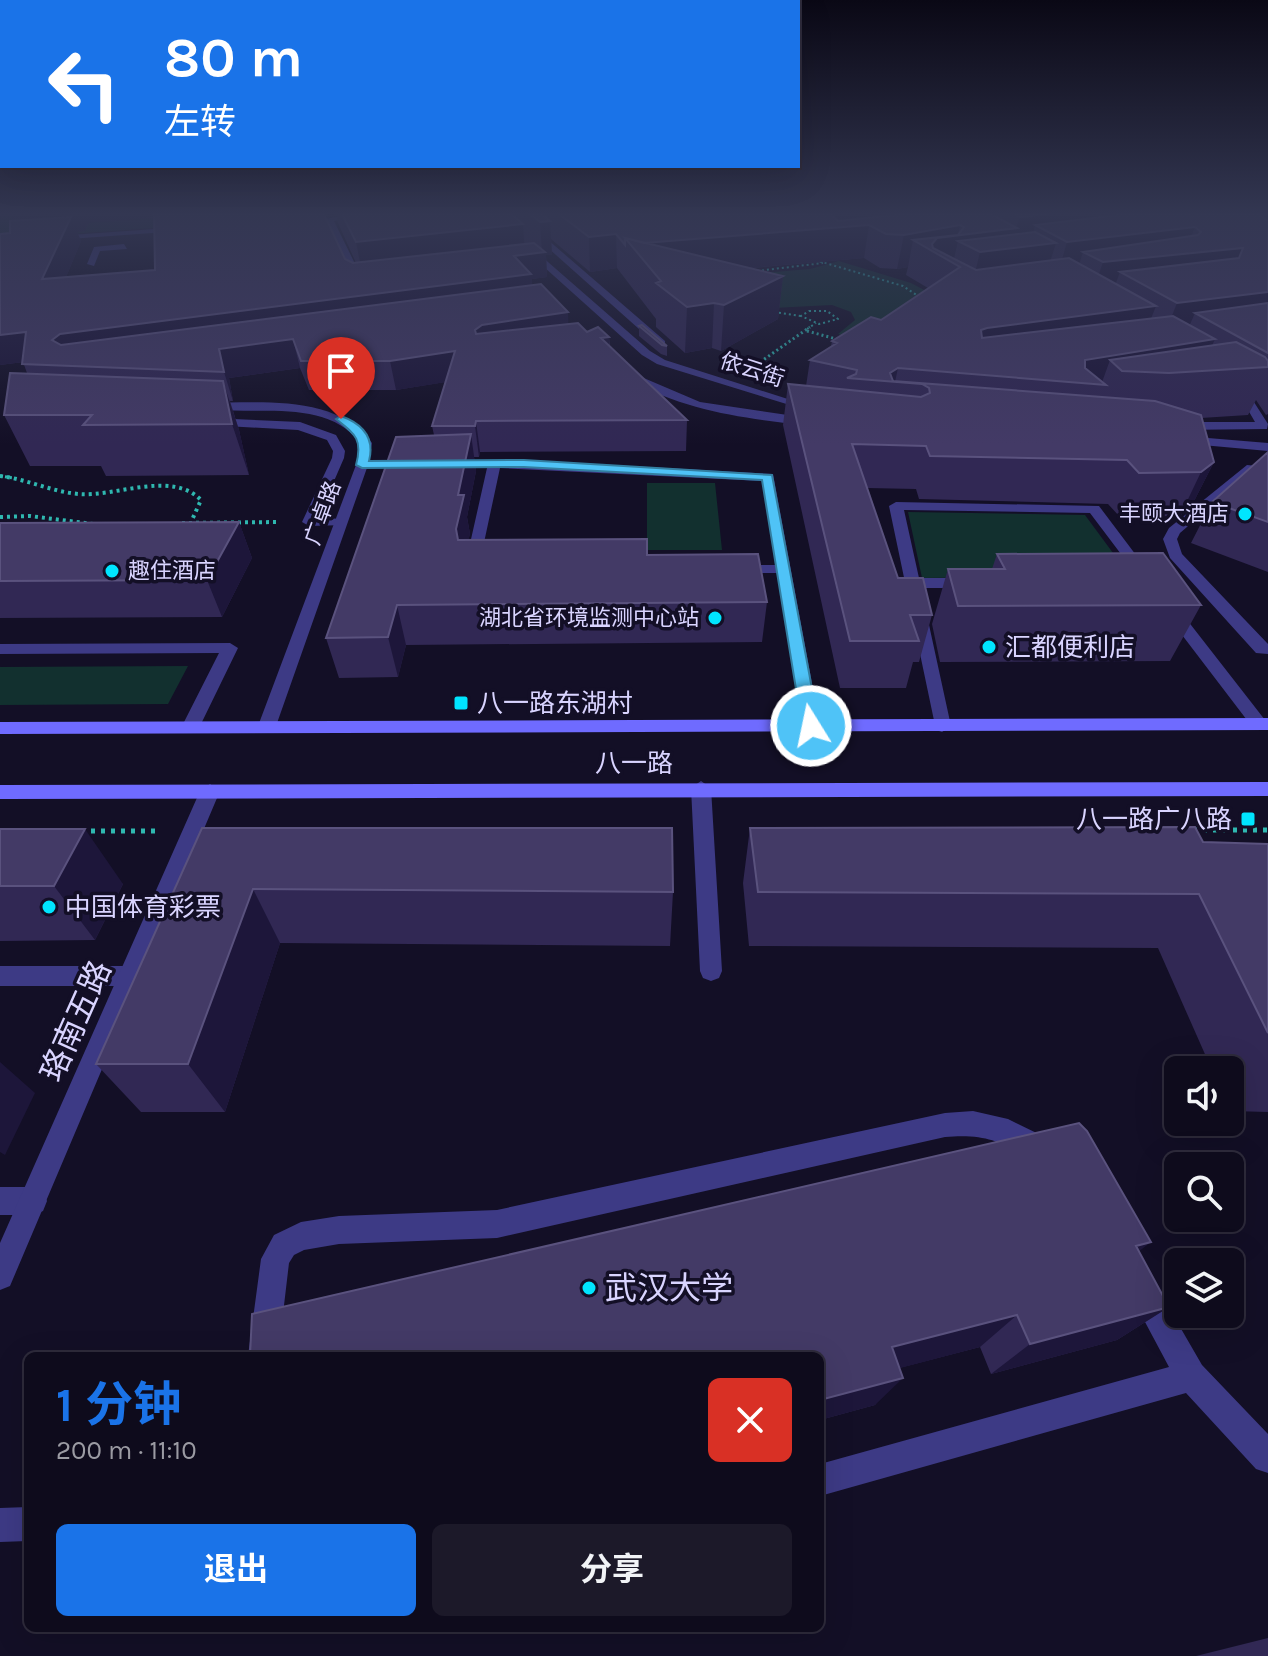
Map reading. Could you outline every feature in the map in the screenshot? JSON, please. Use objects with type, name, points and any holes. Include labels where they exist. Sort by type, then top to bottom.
[{"type":"main road","name":"八一路","points":[[0,728],[1263,724]]},
{"type":"main road","name":"八一路","points":[[0,792],[701,788],[1267,790]]},
{"type":"street","points":[[573,291],[646,353],[661,362],[702,374]]},
{"type":"street","points":[[602,291],[669,351],[702,374]]},
{"type":"street","points":[[623,368],[657,392],[697,406],[826,424]]},
{"type":"street","name":"依云街","points":[[702,374],[821,410]]},
{"type":"street","points":[[1159,426],[1263,426],[1248,401],[1217,382]]},
{"type":"street","name":"广卓路","points":[[185,405],[288,410],[341,419],[355,426],[364,438],[366,448],[362,465],[267,726]]},
{"type":"street","points":[[205,422],[300,426],[332,438],[339,451],[338,458],[309,522],[341,522]]},
{"type":"street","points":[[1173,440],[1268,447]]},
{"type":"street","points":[[362,465],[421,464]]},
{"type":"street","points":[[435,464],[768,477],[811,726]]},
{"type":"street","points":[[486,569],[472,569],[494,464]]},
{"type":"street","points":[[1268,471],[1247,469],[1174,531],[1170,539],[1175,555],[1262,649],[1268,649]]},
{"type":"street","points":[[942,726],[896,506],[1094,509],[1141,581],[1263,724]]},
{"type":"street","points":[[722,569],[783,569]]},
{"type":"street","points":[[912,583],[991,583]]},
{"type":"street","points":[[0,649],[230,648],[191,726]]},
{"type":"street","points":[[701,788],[711,971]]},
{"type":"street","name":"珞南五路","points":[[0,1276],[210,791]]},
{"type":"street","points":[[0,976],[131,976]]},
{"type":"street","points":[[263,1352],[275,1259],[284,1245],[309,1234],[497,1224],[945,1125],[976,1121],[1001,1127],[1027,1139],[1068,1169]]},
{"type":"street","points":[[0,1201],[33,1201]]},
{"type":"street","points":[[1132,1270],[1191,1376],[1268,1457]]},
{"type":"street","points":[[824,1479],[1191,1376]]},
{"type":"street","points":[[0,1525],[24,1524]]},
{"type":"path","points":[[912,291],[925,304]]},
{"type":"path","points":[[770,310],[801,316],[816,323],[833,322],[838,316],[821,310],[809,311],[801,316]]},
{"type":"path","points":[[730,384],[816,323]]},
{"type":"path","points":[[806,330],[844,341]]},
{"type":"path","points":[[0,479],[14,477],[70,496],[157,487],[190,490],[197,493],[201,500],[192,521]]},
{"type":"path","points":[[0,517],[30,516],[103,525]]},
{"type":"path","points":[[176,525],[192,521],[309,522]]},
{"type":"path","points":[[75,831],[194,830]]},
{"type":"path","points":[[1190,830],[1268,830]]},
{"type":"green space","points":[[709,291],[927,291],[941,299],[871,344],[838,334],[855,320],[851,312],[832,305],[773,308]]},
{"type":"green space","points":[[647,483],[715,483],[722,550],[647,550]]},
{"type":"green space","points":[[908,512],[1085,515],[1130,576],[922,578]]},
{"type":"green space","points":[[188,666],[168,704],[0,705],[0,667]]},
{"type":"building","points":[[0,291],[395,291],[60,334],[52,340],[61,345],[484,291],[548,291],[568,312],[482,325],[475,330],[476,334],[578,323],[587,332],[598,327],[609,337],[601,338],[687,420],[476,421],[475,426],[432,426],[455,351],[390,361],[301,361],[293,339],[219,349],[224,372],[22,364],[26,332],[0,335]]},
{"type":"building","points":[[667,291],[752,291],[724,305],[714,303],[687,307]]},
{"type":"building","points":[[924,291],[1129,291],[1156,306],[987,328],[981,330],[982,338],[1173,316],[1215,339],[1085,360],[1085,368],[1106,385],[898,368],[890,373],[893,381],[1155,401],[1201,415],[1214,462],[1201,472],[1139,473],[1127,460],[930,456],[926,446],[852,444],[898,578],[923,578],[932,615],[910,615],[919,641],[850,641],[788,384],[921,397],[930,393],[929,388],[922,384],[847,378],[856,374],[857,370],[810,360],[837,343],[832,341],[871,317],[881,320]]},
{"type":"building","points":[[1155,291],[1268,291],[1268,292],[1177,303]]},
{"type":"building","points":[[1268,303],[1268,353],[1195,313]]},
{"type":"building","points":[[642,325],[667,346],[639,326]]},
{"type":"building","points":[[1236,342],[1265,357],[1268,367],[1169,373],[1122,371],[1110,360]]},
{"type":"building","points":[[10,373],[223,381],[232,424],[83,425],[92,415],[4,415]]},
{"type":"building","points":[[471,434],[458,495],[464,495],[456,529],[458,540],[647,539],[647,555],[758,554],[767,602],[397,605],[388,637],[326,638],[396,437]]},
{"type":"building","points":[[1268,452],[1268,522],[1212,502]]},
{"type":"building","points":[[239,522],[207,580],[0,581],[0,523]]},
{"type":"building","points":[[1163,553],[1201,605],[958,606],[948,569],[1005,569],[997,554]]},
{"type":"building","points":[[1195,827],[1203,842],[1268,844],[1268,1033],[1199,894],[758,892],[750,828]]},
{"type":"building","points":[[202,828],[672,828],[673,892],[253,889],[188,1064],[96,1064]]},
{"type":"building","points":[[0,829],[85,829],[54,886],[0,886]]},
{"type":"building","points":[[1079,1123],[1087,1131],[1151,1242],[1136,1246],[1164,1298],[1164,1308],[1030,1344],[1017,1315],[892,1347],[903,1378],[824,1399],[824,1352],[250,1352],[252,1314]]},
{"type":"place","name":"丰颐大酒店","points":[[1245,514]]},
{"type":"place","name":"趣住酒店","points":[[112,571]]},
{"type":"place","name":"湖北省环境监测中心站","points":[[715,618]]},
{"type":"place","name":"汇都便利店","points":[[989,647]]},
{"type":"place","name":"八一路东湖村","points":[[461,703]]},
{"type":"place","name":"八一路广八路","points":[[1248,819]]},
{"type":"place","name":"中国体育彩票","points":[[49,907]]},
{"type":"place","name":"武汉大学","points":[[589,1288]]},
{"type":"route","points":[[341,419],[355,426],[364,438],[366,448],[362,465],[524,464],[768,477],[811,726]]}]
